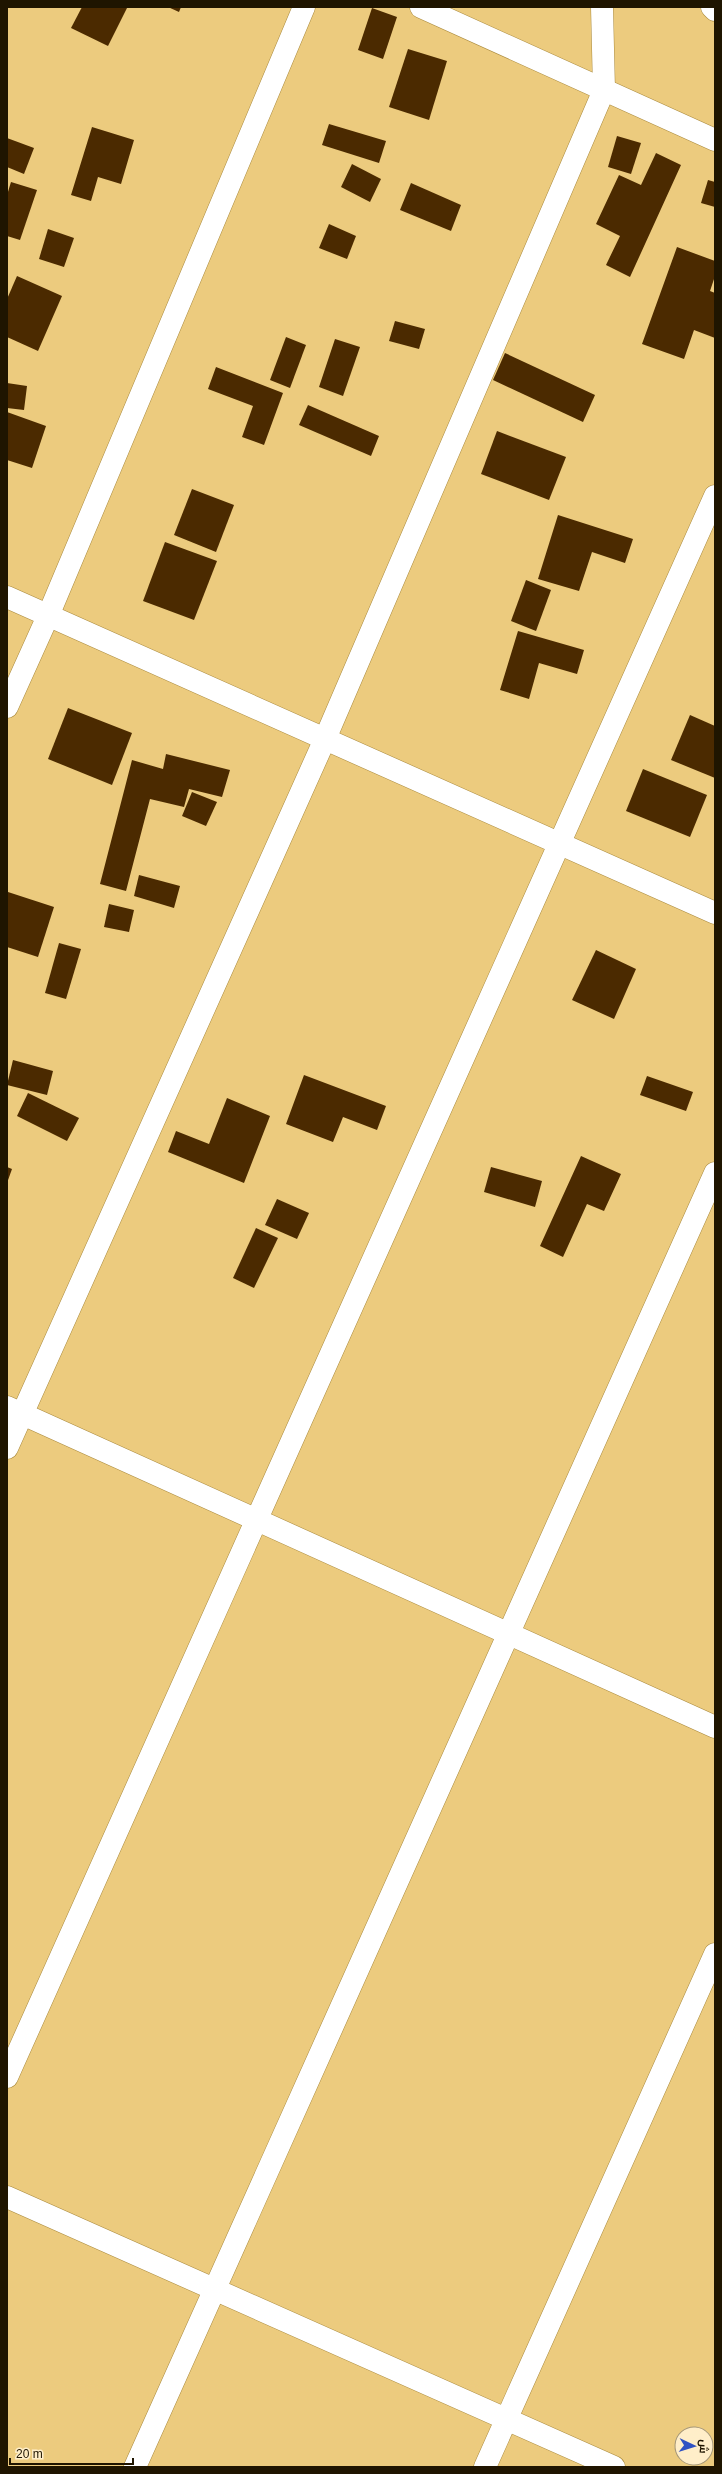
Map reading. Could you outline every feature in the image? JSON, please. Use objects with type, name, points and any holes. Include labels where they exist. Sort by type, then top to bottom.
[{"type":"street","points":[[7,707],[48,616],[304,7]]},
{"type":"street","points":[[421,7],[715,140]]},
{"type":"street","points":[[7,1448],[15,1410],[325,739],[604,90],[602,7]]},
{"type":"street","points":[[712,7],[715,10]]},
{"type":"street","points":[[7,2077],[715,496]]},
{"type":"street","points":[[7,597],[715,913]]},
{"type":"street","points":[[135,2467],[715,1173]]},
{"type":"street","points":[[15,1410],[257,1521],[715,1727]]},
{"type":"street","points":[[485,2467],[715,1954]]},
{"type":"street","points":[[7,2197],[614,2467]]},
{"type":"building","points":[[82,7],[127,8],[108,46],[71,28]]},
{"type":"building","points":[[168,7],[181,7],[179,12]]},
{"type":"building","points":[[372,8],[397,17],[383,59],[358,50]]},
{"type":"building","points":[[408,49],[447,61],[429,120],[389,107]]},
{"type":"building","points":[[329,124],[386,141],[379,163],[322,145]]},
{"type":"building","points":[[92,127],[134,140],[121,184],[98,177],[91,201],[71,195]]},
{"type":"building","points":[[617,136],[641,143],[631,174],[608,167]]},
{"type":"building","points":[[7,138],[34,148],[24,174],[7,167]]},
{"type":"building","points":[[656,153],[681,165],[630,277],[606,265],[620,236],[596,224],[619,175],[641,185]]},
{"type":"building","points":[[352,164],[381,179],[370,202],[341,187]]},
{"type":"building","points":[[708,180],[715,182],[715,207],[701,203]]},
{"type":"building","points":[[11,182],[37,190],[20,240],[7,236],[7,195]]},
{"type":"building","points":[[411,183],[461,205],[451,231],[400,210]]},
{"type":"building","points":[[329,224],[356,236],[347,259],[319,248]]},
{"type":"building","points":[[48,229],[74,238],[64,267],[39,259]]},
{"type":"building","points":[[677,247],[715,261],[715,276],[710,291],[715,293],[715,338],[694,330],[684,359],[642,344]]},
{"type":"building","points":[[17,276],[62,296],[38,351],[7,337],[7,299]]},
{"type":"building","points":[[395,321],[425,329],[419,349],[389,341]]},
{"type":"building","points":[[286,337],[306,345],[290,388],[270,380]]},
{"type":"building","points":[[335,339],[360,347],[343,396],[319,387]]},
{"type":"building","points":[[505,353],[595,395],[583,422],[493,380]]},
{"type":"building","points":[[216,367],[283,393],[264,445],[242,437],[253,406],[208,389]]},
{"type":"building","points":[[7,383],[27,386],[24,410],[7,408]]},
{"type":"building","points":[[308,405],[379,436],[371,456],[299,425]]},
{"type":"building","points":[[7,412],[46,426],[32,468],[7,460]]},
{"type":"building","points":[[497,431],[566,457],[549,500],[481,474]]},
{"type":"building","points":[[192,489],[234,505],[216,552],[174,535]]},
{"type":"building","points":[[558,515],[633,539],[625,563],[592,552],[579,591],[538,579]]},
{"type":"building","points":[[165,542],[217,561],[194,620],[143,601]]},
{"type":"building","points":[[526,580],[551,590],[536,631],[511,621]]},
{"type":"building","points":[[518,631],[584,650],[577,674],[539,663],[529,699],[500,690]]},
{"type":"building","points":[[68,708],[132,733],[112,785],[48,759]]},
{"type":"building","points":[[690,715],[715,726],[715,778],[671,760]]},
{"type":"building","points":[[166,754],[230,770],[222,797],[189,789],[184,807],[150,799],[126,891],[100,884],[132,760],[163,769]]},
{"type":"building","points":[[643,769],[707,795],[690,837],[626,811]]},
{"type":"building","points":[[192,792],[217,802],[206,826],[182,816]]},
{"type":"building","points":[[139,875],[180,886],[174,908],[134,896]]},
{"type":"building","points":[[8,892],[54,907],[38,957],[7,947]]},
{"type":"building","points":[[109,904],[134,910],[129,932],[104,927]]},
{"type":"building","points":[[59,943],[81,949],[66,999],[45,993]]},
{"type":"building","points":[[596,950],[636,969],[614,1019],[572,1000]]},
{"type":"building","points":[[13,1060],[53,1071],[47,1095],[7,1085]]},
{"type":"building","points":[[304,1075],[386,1106],[377,1130],[343,1117],[333,1142],[286,1124]]},
{"type":"building","points":[[647,1076],[693,1092],[686,1111],[640,1095]]},
{"type":"building","points":[[28,1093],[79,1118],[67,1141],[17,1116]]},
{"type":"building","points":[[227,1098],[270,1116],[244,1183],[168,1152],[176,1131],[209,1144]]},
{"type":"building","points":[[581,1156],[621,1174],[604,1211],[587,1204],[563,1257],[540,1246]]},
{"type":"building","points":[[7,1167],[12,1169],[7,1183]]},
{"type":"building","points":[[491,1167],[542,1181],[535,1207],[484,1192]]},
{"type":"building","points":[[277,1199],[309,1213],[297,1239],[265,1225]]},
{"type":"building","points":[[256,1228],[278,1238],[254,1288],[233,1278]]}]
